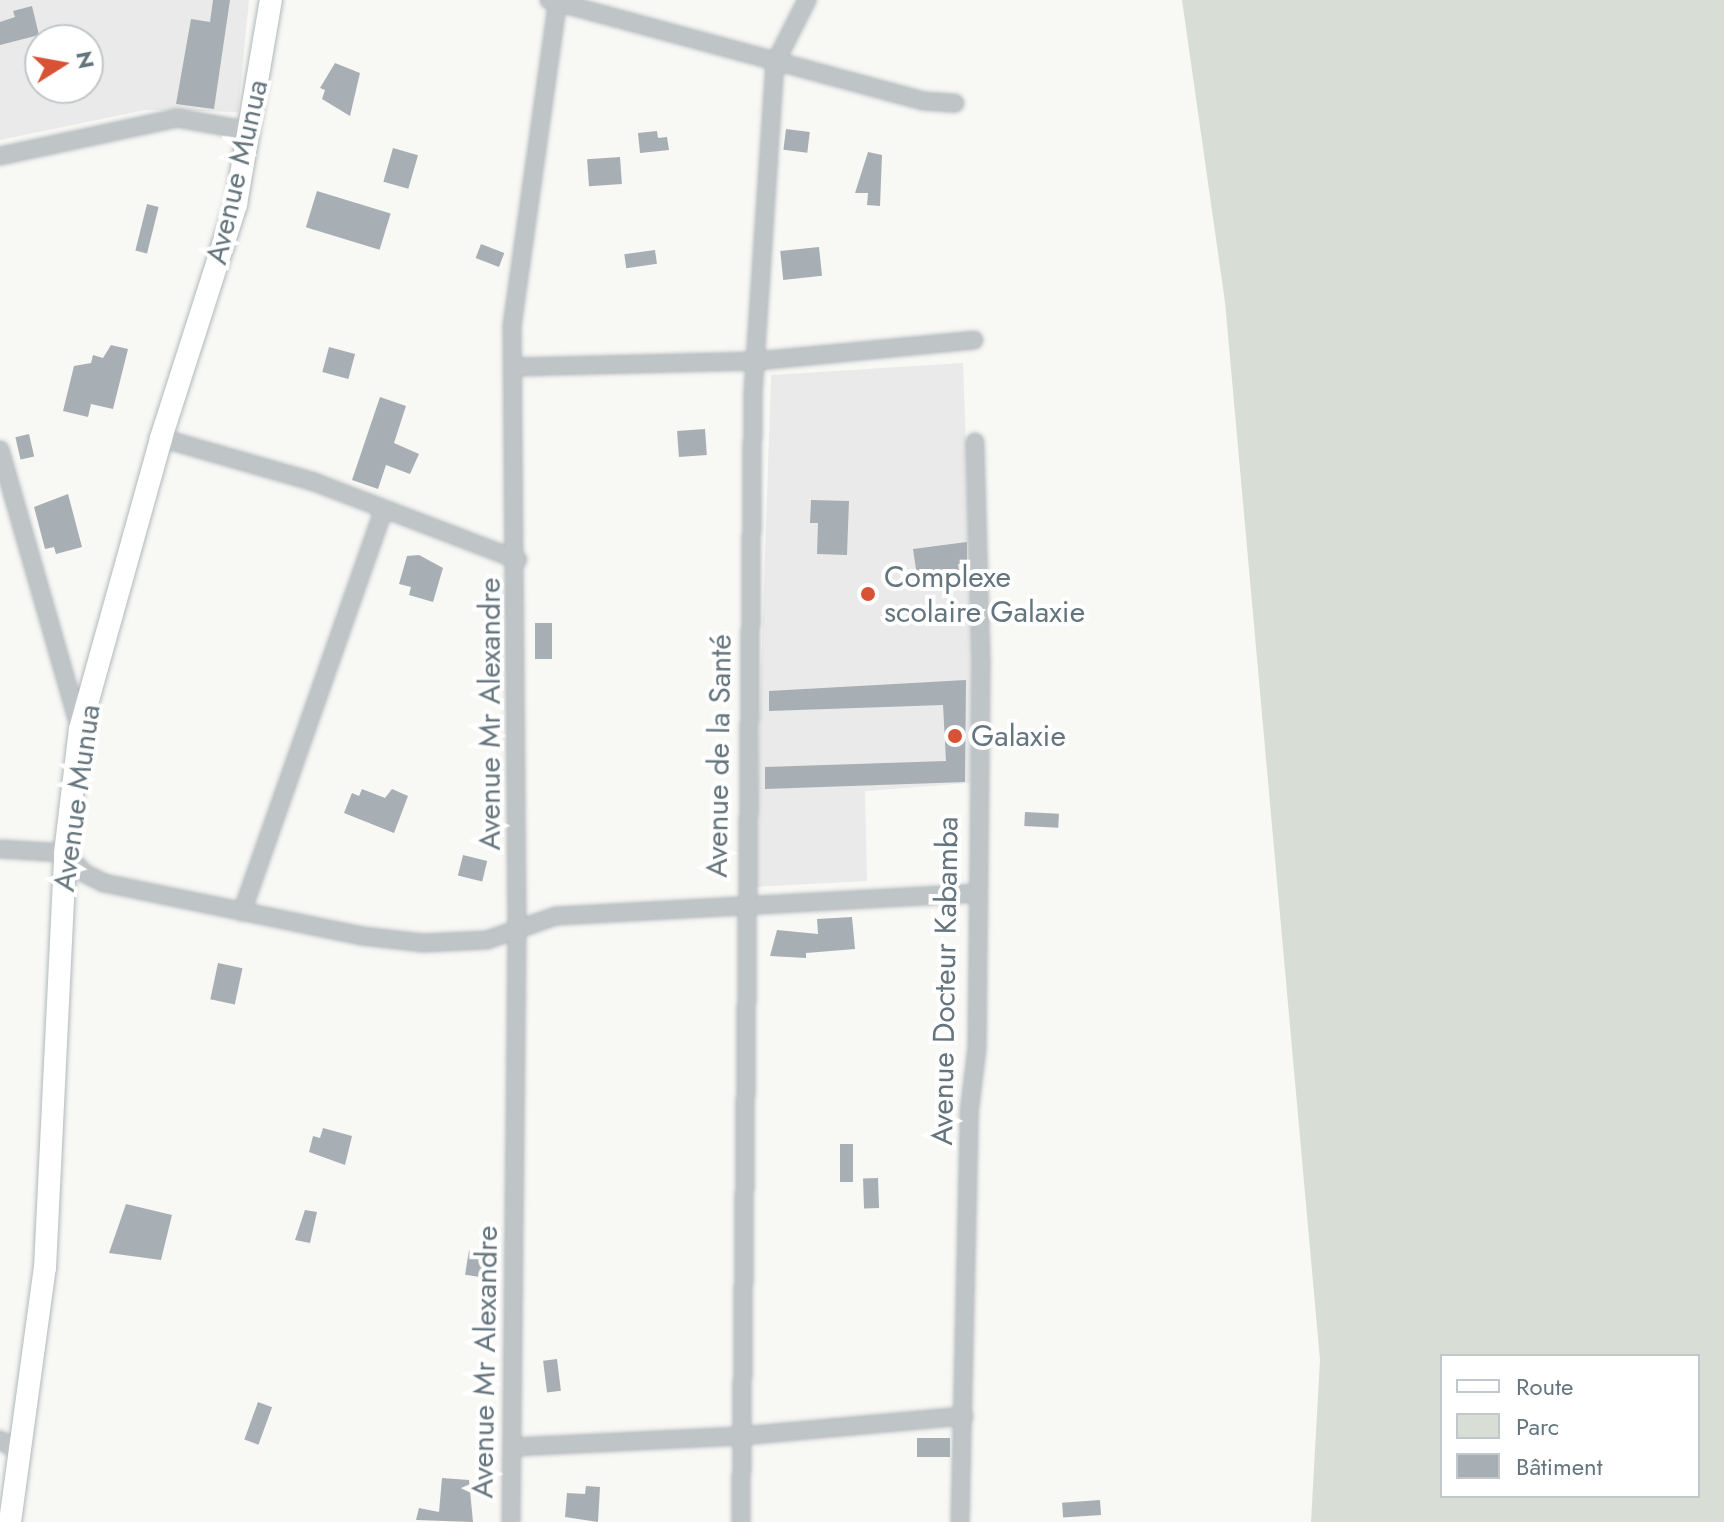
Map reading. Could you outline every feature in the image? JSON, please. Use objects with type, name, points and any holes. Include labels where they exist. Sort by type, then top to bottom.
[{"type":"main road","name":"Avenue Munua","points":[[8,1508],[21,1452],[45,1268],[65,853],[80,729],[161,438],[236,204],[271,0]]},
{"type":"street","name":"Avenue de la Santé","points":[[741,1522],[744,906],[757,361],[775,63],[807,0]]},
{"type":"street","points":[[554,1],[923,101],[955,103]]},
{"type":"street","name":"Avenue Mr Alexandre","points":[[511,1522],[514,1447],[518,560],[512,326],[554,1]]},
{"type":"street","points":[[0,156],[177,118],[250,131]]},
{"type":"street","points":[[515,367],[757,361],[974,340]]},
{"type":"street","points":[[161,438],[314,482],[518,560]]},
{"type":"street","name":"Avenue Docteur Kabamba","points":[[960,1522],[969,1113],[977,1048],[975,893],[981,661],[975,442]]},
{"type":"street","points":[[0,450],[80,729]]},
{"type":"street","points":[[242,912],[384,509]]},
{"type":"street","points":[[0,849],[65,853],[84,873],[104,883],[242,912],[423,943],[487,940],[556,916],[975,893]]},
{"type":"street","points":[[514,1447],[741,1436],[964,1416]]},
{"type":"street","points":[[0,1440],[21,1452]]},
{"type":"shaded area","points":[[0,0],[249,0],[238,112],[145,110],[0,140]]},
{"type":"shaded area","name":"Complexe scolaire Galaxie","points":[[963,363],[974,688],[970,783],[865,791],[867,881],[754,887],[771,375]]},
{"type":"green space","points":[[1182,0],[1724,0],[1724,1522],[1311,1522],[1320,1360],[1225,302]]},
{"type":"building","points":[[213,0],[230,0],[214,109],[176,104],[191,19],[210,22]]},
{"type":"building","points":[[32,6],[36,24],[24,24],[24,39],[0,45],[0,22],[15,17],[13,11]]},
{"type":"building","points":[[335,63],[360,73],[350,116],[322,99],[325,90],[320,88]]},
{"type":"building","points":[[786,129],[810,132],[807,153],[783,150]]},
{"type":"building","points":[[657,131],[658,138],[667,137],[669,150],[640,153],[638,133]]},
{"type":"building","points":[[393,148],[418,155],[408,189],[383,182]]},
{"type":"building","points":[[868,152],[882,155],[880,206],[867,205],[868,193],[855,193]]},
{"type":"building","points":[[620,157],[622,184],[589,186],[587,159]]},
{"type":"building","points":[[317,191],[391,214],[380,250],[306,227]]},
{"type":"building","points":[[147,204],[159,207],[147,253],[135,251]]},
{"type":"building","points":[[481,244],[504,253],[499,267],[476,258]]},
{"type":"building","points":[[819,247],[822,276],[783,280],[780,251]]},
{"type":"building","points":[[655,250],[657,264],[626,268],[624,254]]},
{"type":"building","points":[[111,345],[128,349],[113,409],[91,404],[88,417],[63,411],[74,366],[91,363],[93,355],[103,358]]},
{"type":"building","points":[[329,347],[355,354],[348,379],[322,372]]},
{"type":"building","points":[[380,397],[406,406],[394,443],[419,454],[410,474],[386,465],[378,489],[352,480]]},
{"type":"building","points":[[705,429],[707,455],[679,457],[677,431]]},
{"type":"building","points":[[29,434],[34,456],[21,460],[15,437]]},
{"type":"building","points":[[68,494],[82,547],[56,554],[54,547],[45,549],[34,507]]},
{"type":"building","points":[[811,500],[849,501],[847,555],[817,554],[818,523],[810,523]]},
{"type":"building","points":[[967,542],[967,563],[958,564],[959,570],[917,576],[913,549]]},
{"type":"building","points":[[419,555],[443,568],[433,602],[409,595],[411,587],[399,584],[407,556]]},
{"type":"building","points":[[535,623],[552,623],[552,659],[535,659]]},
{"type":"building","name":"Galaxie","points":[[966,680],[965,782],[765,789],[765,767],[946,761],[943,705],[769,711],[769,691]]},
{"type":"building","points":[[362,789],[385,798],[392,789],[408,796],[394,833],[344,813],[352,793],[359,796]]},
{"type":"building","points":[[1025,812],[1059,814],[1058,828],[1024,826]]},
{"type":"building","points":[[463,855],[487,861],[482,881],[458,875]]},
{"type":"building","points":[[852,917],[855,949],[806,953],[806,958],[770,956],[777,930],[818,934],[817,919]]},
{"type":"building","points":[[218,963],[242,968],[235,1004],[210,999]]},
{"type":"building","points":[[323,1128],[352,1136],[345,1165],[309,1152],[313,1136],[320,1138]]},
{"type":"building","points":[[840,1144],[853,1144],[853,1182],[840,1182]]},
{"type":"building","points":[[878,1178],[879,1208],[864,1209],[863,1179]]},
{"type":"building","points":[[126,1204],[172,1215],[161,1260],[109,1253]]},
{"type":"building","points":[[305,1210],[317,1212],[310,1243],[295,1240]]},
{"type":"building","points":[[469,1250],[494,1254],[490,1279],[465,1275]]},
{"type":"building","points":[[557,1359],[561,1391],[547,1392],[543,1361]]},
{"type":"building","points":[[258,1402],[272,1407],[258,1445],[244,1440]]},
{"type":"building","points":[[917,1438],[950,1438],[950,1457],[917,1457]]},
{"type":"building","points":[[442,1478],[469,1480],[473,1522],[416,1520],[419,1508],[439,1512]]},
{"type":"building","points":[[586,1486],[600,1487],[598,1522],[565,1517],[567,1493],[585,1494]]},
{"type":"building","points":[[1100,1500],[1101,1515],[1063,1518],[1062,1503]]},
{"type":"place","name":"Complexe scolaire Galaxie","points":[[868,594]]},
{"type":"place","name":"Galaxie","points":[[955,736]]}]
